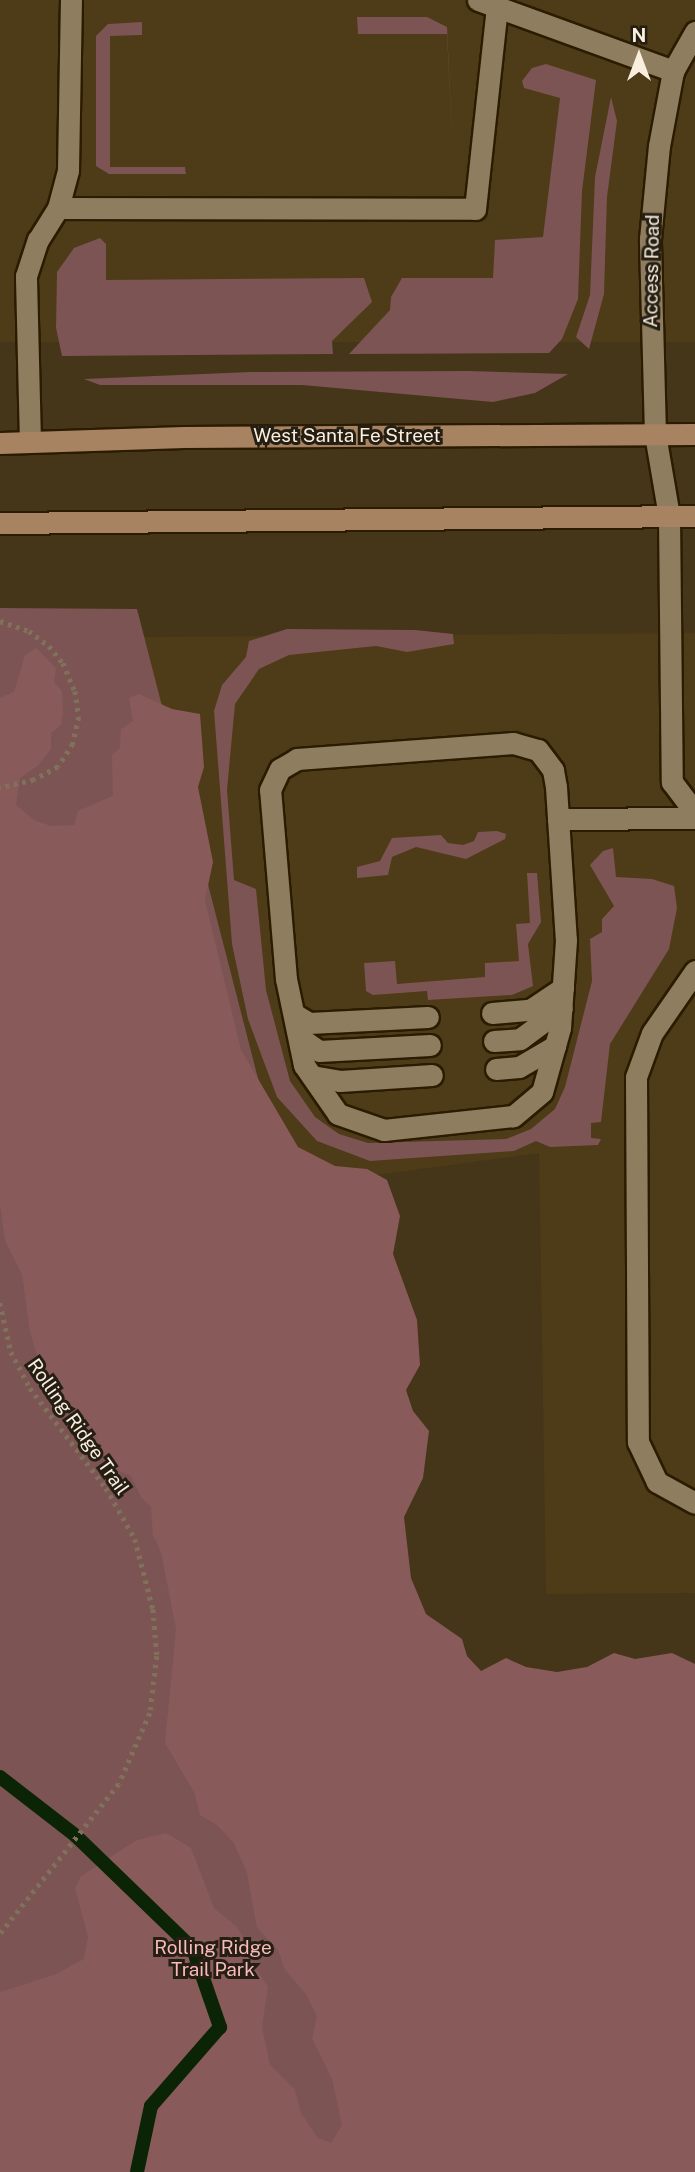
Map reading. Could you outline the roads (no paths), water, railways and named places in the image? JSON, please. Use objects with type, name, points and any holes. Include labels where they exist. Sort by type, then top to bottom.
[{"type":"street","points":[[30,442],[26,276],[38,240],[58,208],[68,170],[71,0]]},
{"type":"street","points":[[58,208],[475,209],[488,3],[673,71]]},
{"type":"street","name":"Access Road","points":[[695,32],[673,71],[659,146],[650,239],[655,434],[669,516],[672,782],[695,812]]},
{"type":"street","name":"West Santa Fe Street","points":[[0,443],[695,434]]},
{"type":"street","points":[[0,523],[695,516]]},
{"type":"street","points":[[513,743],[538,750],[553,770],[558,819],[566,940],[562,998],[555,1046],[542,1092],[513,1116],[383,1130],[338,1114],[304,1065],[293,1014],[270,790],[280,769],[297,759],[513,743]]},
{"type":"street","points":[[558,819],[695,818]]},
{"type":"street","points":[[695,971],[652,1033],[636,1077],[638,1442],[657,1482],[695,1503]]},
{"type":"street","points":[[492,1013],[530,1010],[562,998]]},
{"type":"street","points":[[494,1041],[520,1039],[562,998]]},
{"type":"street","points":[[293,1014],[309,1023],[428,1017]]},
{"type":"street","points":[[299,1037],[319,1051],[430,1045]]},
{"type":"street","points":[[496,1069],[519,1067],[555,1046]]},
{"type":"street","points":[[312,1076],[340,1081],[432,1075]]},
{"type":"waterway","points":[[0,1777],[76,1836],[193,1949],[220,2027],[151,2106],[137,2172]]},
{"type":"park label","name":"Rolling Ridge Trail Park","points":[[213,1959]]}]
